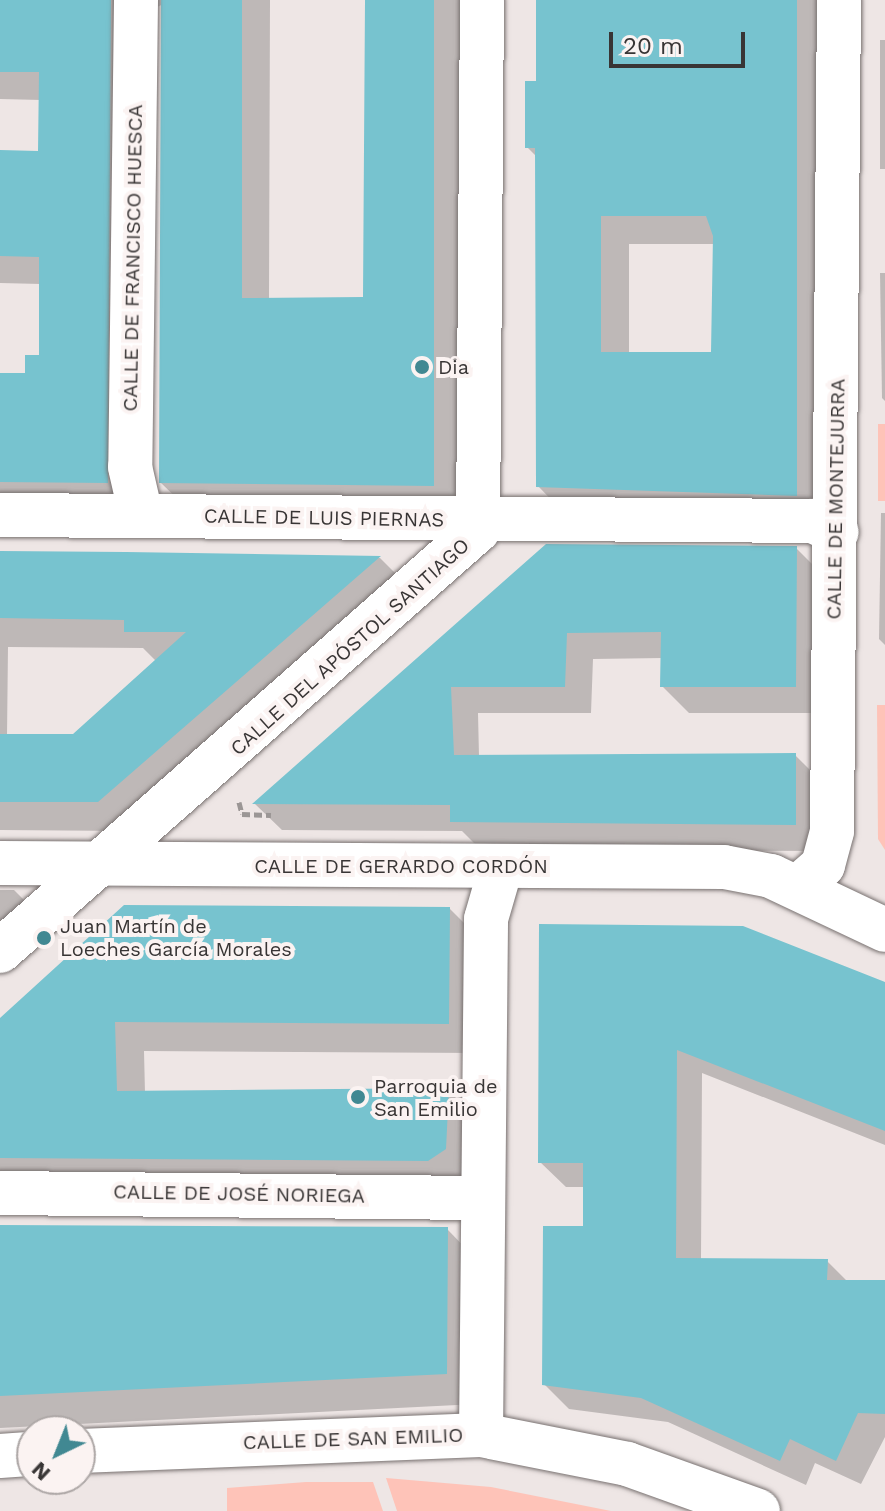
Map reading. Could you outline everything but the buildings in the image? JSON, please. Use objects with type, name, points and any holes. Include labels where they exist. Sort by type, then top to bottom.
[{"type":"street","name":"CALLE DE FRANCISCO HUESCA","points":[[136,0],[130,467],[141,515]]},
{"type":"street","name":"CALLE DEL APÓSTOL SANTIAGO","points":[[0,951],[105,865],[472,539],[481,518],[482,0]]},
{"type":"street","name":"CALLE DE MONTEJURRA","points":[[798,887],[823,865],[832,831],[837,532],[839,0]]},
{"type":"street","name":"CALLE DE LUIS PIERNAS","points":[[0,515],[813,521],[837,532]]},
{"type":"street","name":"CALLE DE GERARDO CORDÓN","points":[[0,863],[724,867],[798,887]]},
{"type":"street","points":[[481,1435],[479,1198],[486,919],[501,867]]},
{"type":"street","points":[[798,887],[885,930]]},
{"type":"street","name":"CALLE DE JOSÉ NORIEGA","points":[[0,1193],[479,1198]]},
{"type":"street","name":"CALLE DE SAN EMILIO","points":[[96,1450],[481,1435],[627,1464],[758,1511]]},
{"type":"path","points":[[246,795],[237,804],[242,814],[271,815]]},
{"type":"shaded area","points":[[878,424],[885,424],[885,501],[878,501]]},
{"type":"shaded area","points":[[877,705],[885,705],[885,850],[878,839]]},
{"type":"shaded area","points":[[386,1478],[491,1487],[611,1511],[397,1511]]},
{"type":"shaded area","points":[[306,1482],[373,1482],[383,1511],[227,1511],[227,1488]]},
{"type":"place","name":"Dia","points":[[422,367]]},
{"type":"place","name":"Juan Martín de Loeches García Morales","points":[[44,938]]},
{"type":"place","name":"Parroquia de San Emilio","points":[[358,1097]]}]
